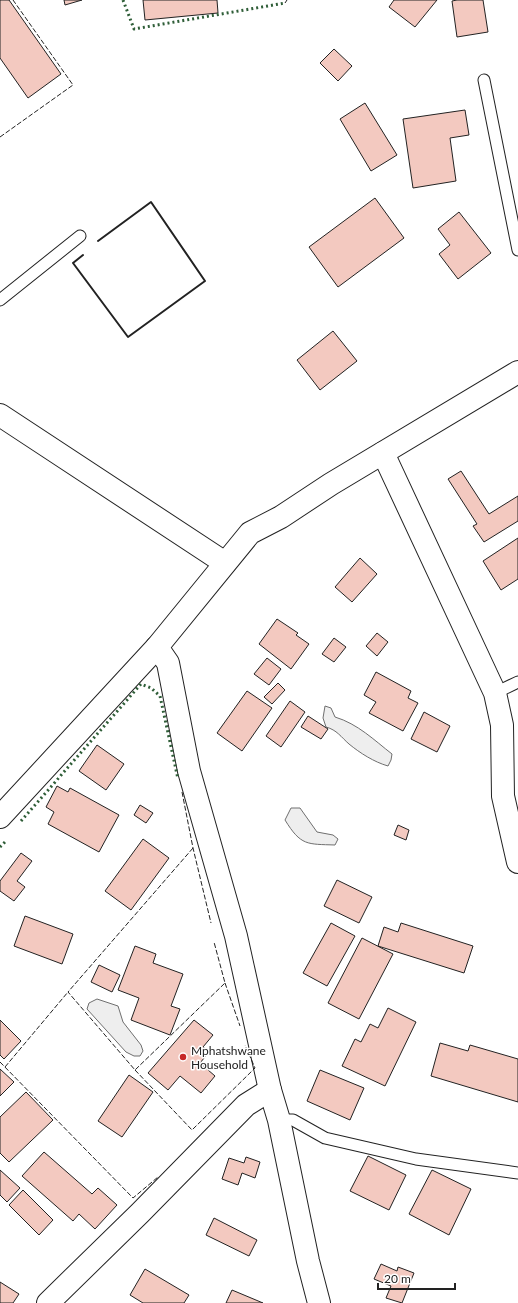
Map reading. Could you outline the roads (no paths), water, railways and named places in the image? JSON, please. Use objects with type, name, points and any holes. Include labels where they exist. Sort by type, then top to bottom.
[{"type":"street","points":[[0,817],[157,647],[250,533],[281,517],[383,453],[518,372]]},
{"type":"street","points":[[0,415],[225,563]]},
{"type":"street","points":[[383,453],[495,693],[502,725],[503,796],[518,862]]},
{"type":"street","points":[[157,647],[168,663],[189,771],[236,936],[270,1090],[280,1120],[308,1261],[319,1303]]},
{"type":"street","points":[[48,1303],[140,1213],[246,1105],[270,1090]]},
{"type":"lane","points":[[484,80],[518,250]]},
{"type":"lane","points":[[0,300],[80,236]]},
{"type":"lane","points":[[495,693],[518,682]]},
{"type":"lane","points":[[280,1120],[293,1120],[325,1138],[416,1159],[518,1172]]},
{"type":"place","name":"Mphatshwane Household","points":[[183,1057]]}]
